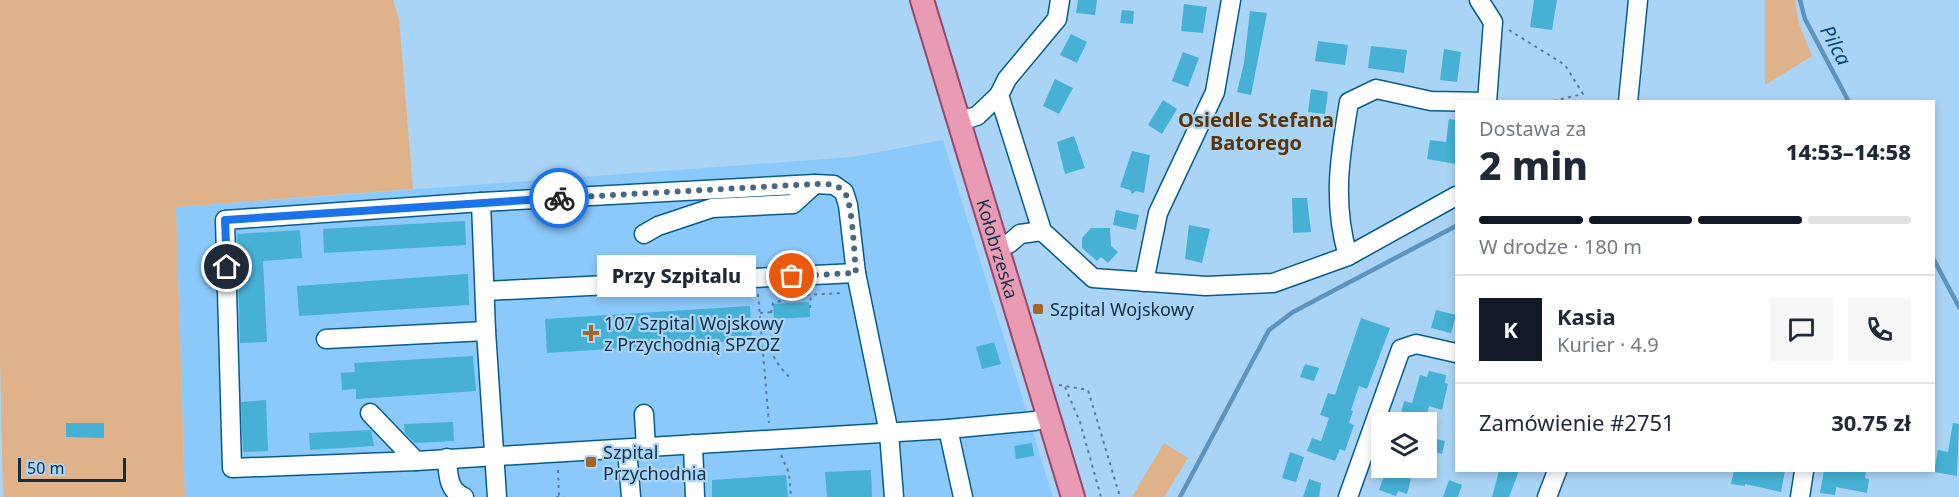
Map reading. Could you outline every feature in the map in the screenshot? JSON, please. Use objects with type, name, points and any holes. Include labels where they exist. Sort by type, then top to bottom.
[{"type":"main road","name":"Kołobrzeska","points":[[922,0],[1072,497]]},
{"type":"street","points":[[959,121],[977,116],[999,95],[1007,79],[1057,18],[1060,0]]},
{"type":"street","points":[[1144,282],[1158,213],[1215,92],[1231,0]]},
{"type":"street","points":[[1479,0],[1493,22],[1487,100]]},
{"type":"street","points":[[1628,100],[1638,0]]},
{"type":"street","points":[[1348,256],[1339,227],[1339,160],[1349,102],[1376,89],[1431,101],[1455,101]]},
{"type":"street","points":[[999,95],[1042,231],[1093,278],[1206,286],[1273,283],[1348,256],[1455,197]]},
{"type":"street","points":[[644,234],[658,226],[712,208],[793,204],[815,184]]},
{"type":"street","points":[[894,497],[888,433],[856,273],[844,192],[834,185],[815,184],[481,202],[225,220],[232,468],[416,461],[888,433],[1035,421],[1048,417]]},
{"type":"street","points":[[481,202],[486,332],[497,497]]},
{"type":"street","points":[[997,248],[1010,243],[1020,234],[1042,231]]},
{"type":"street","points":[[485,291],[856,273]]},
{"type":"street","points":[[326,339],[486,332]]},
{"type":"street","points":[[1348,497],[1401,350],[1416,344],[1455,353]]},
{"type":"street","points":[[370,413],[416,461]]},
{"type":"street","points":[[644,414],[646,447]]},
{"type":"street","points":[[948,429],[963,497]]},
{"type":"street","points":[[693,444],[695,497]]},
{"type":"street","points":[[627,449],[632,497]]},
{"type":"street","points":[[447,458],[448,478],[453,490],[464,497]]},
{"type":"street","points":[[1547,497],[1557,472]]},
{"type":"street","points":[[1800,497],[1804,472]]},
{"type":"path","points":[[1493,22],[1534,43],[1565,65],[1583,94],[1558,100]]},
{"type":"path","points":[[757,278],[769,431]]},
{"type":"path","points":[[760,313],[772,312],[773,303],[811,294],[861,293]]},
{"type":"path","points":[[810,308],[811,294]]},
{"type":"path","points":[[761,336],[780,367],[791,379]]},
{"type":"path","points":[[1053,381],[1055,385],[1088,390],[1120,497]]},
{"type":"path","points":[[1065,387],[1080,422],[1101,497]]},
{"type":"path","points":[[557,452],[558,496],[564,497]]},
{"type":"path","points":[[781,455],[789,473],[791,497]]},
{"type":"shaded area","points":[[0,0],[393,0],[399,19],[413,189],[176,207],[185,497],[3,497],[0,359]]},
{"type":"shaded area","points":[[1765,0],[1795,0],[1799,24],[1812,56],[1765,85]]},
{"type":"shaded area","name":"107 Szpital Wojskowy z Przychodnią SPZOZ","points":[[943,140],[1053,497],[185,497],[176,207],[852,157]]},
{"type":"shaded area","points":[[1164,443],[1188,458],[1164,497],[1132,497]]},
{"type":"building","points":[[1078,0],[1097,0],[1095,15],[1076,13]]},
{"type":"building","points":[[1534,0],[1557,0],[1552,30],[1530,27]]},
{"type":"building","points":[[1184,4],[1207,7],[1203,33],[1181,31]]},
{"type":"building","points":[[1122,10],[1134,11],[1133,24],[1120,23]]},
{"type":"building","points":[[1250,11],[1267,13],[1251,95],[1237,92],[1244,63]]},
{"type":"building","points":[[1071,34],[1087,42],[1077,63],[1060,55]]},
{"type":"building","points":[[1318,41],[1348,45],[1345,65],[1315,61]]},
{"type":"building","points":[[1371,46],[1407,50],[1404,73],[1368,68]]},
{"type":"building","points":[[1444,49],[1461,52],[1457,82],[1440,80]]},
{"type":"building","points":[[1183,52],[1199,58],[1188,87],[1172,81]]},
{"type":"building","points":[[1055,79],[1073,88],[1059,114],[1043,106]]},
{"type":"building","points":[[1311,89],[1328,92],[1325,114],[1308,112]]},
{"type":"building","points":[[1163,100],[1177,109],[1162,134],[1148,125]]},
{"type":"building","points":[[1449,119],[1455,120],[1455,164],[1427,159],[1430,140],[1446,142]]},
{"type":"building","points":[[1074,136],[1085,168],[1065,174],[1057,142]]},
{"type":"building","points":[[1132,151],[1150,155],[1144,193],[1136,191],[1132,194],[1130,190],[1120,187]]},
{"type":"building","points":[[1292,198],[1307,198],[1311,232],[1293,233]]},
{"type":"building","points":[[1116,210],[1139,215],[1136,230],[1113,225]]},
{"type":"building","points":[[465,221],[466,245],[324,253],[323,229]]},
{"type":"building","points":[[1189,225],[1210,229],[1202,263],[1185,259]]},
{"type":"building","points":[[1091,228],[1110,228],[1111,246],[1118,252],[1108,263],[1101,257],[1097,261],[1082,248],[1082,238]]},
{"type":"building","points":[[300,230],[302,258],[263,261],[267,342],[240,343],[237,234]]},
{"type":"building","points":[[468,274],[469,305],[299,316],[297,286]]},
{"type":"building","points":[[809,302],[810,317],[774,319],[773,304]]},
{"type":"building","points":[[750,306],[752,340],[547,353],[545,319]]},
{"type":"building","points":[[1436,310],[1455,315],[1451,333],[1431,328]]},
{"type":"building","points":[[1361,318],[1390,328],[1367,389],[1359,386],[1349,423],[1354,425],[1345,451],[1340,449],[1335,461],[1307,451],[1312,438],[1321,441],[1329,418],[1320,415],[1328,393],[1335,395]]},
{"type":"building","points":[[994,342],[1001,364],[982,369],[976,347]]},
{"type":"building","points":[[473,356],[476,391],[356,399],[356,389],[342,390],[341,373],[355,372],[354,363]]},
{"type":"building","points":[[1305,364],[1319,368],[1314,381],[1300,377]]},
{"type":"building","points":[[1429,371],[1446,375],[1445,383],[1448,384],[1442,410],[1429,406],[1428,412],[1401,412],[1404,401],[1412,403],[1420,375],[1427,377]]},
{"type":"building","points":[[266,400],[268,451],[243,452],[241,402]]},
{"type":"building","points":[[453,422],[454,441],[415,443],[405,433],[404,424]]},
{"type":"building","points":[[66,423],[104,423],[104,438],[66,437]]},
{"type":"building","points":[[1953,423],[1959,424],[1957,476],[1934,472],[1938,450],[1948,452]]},
{"type":"building","points":[[371,430],[374,446],[310,450],[309,433]]},
{"type":"building","points":[[1437,439],[1445,441],[1442,454],[1437,453]]},
{"type":"building","points":[[1032,443],[1034,456],[1016,459],[1014,446]]},
{"type":"building","points":[[1290,452],[1304,457],[1296,482],[1282,478]]},
{"type":"building","points":[[871,470],[872,497],[827,497],[825,472]]},
{"type":"building","points":[[1499,472],[1519,472],[1509,497],[1492,497]]},
{"type":"building","points":[[1734,472],[1785,472],[1781,492],[1745,484],[1745,486],[1731,484]]},
{"type":"building","points":[[1824,472],[1866,472],[1865,478],[1869,479],[1867,493],[1836,487],[1835,495],[1820,493]]},
{"type":"building","points":[[786,475],[788,497],[712,497],[712,480]]},
{"type":"building","points":[[1383,478],[1411,479],[1407,494],[1398,491],[1396,496],[1379,490]]},
{"type":"building","points":[[1309,479],[1321,483],[1319,497],[1303,497]]},
{"type":"building","points":[[1449,480],[1462,485],[1458,497],[1443,497]]},
{"type":"waterway","name":"Pilca","points":[[1800,0],[1805,19],[1848,100]]},
{"type":"waterway","points":[[1180,497],[1269,330],[1293,312],[1455,227]]},
{"type":"waterway","name":"Pilca","points":[[1935,262],[1959,307]]},
{"type":"way so far","points":[[559,198],[815,184],[834,185],[844,192],[848,205],[856,273],[792,276]]},
{"type":"place","name":"Przy Szpitalu","points":[[792,276]]},
{"type":"place","name":"Szpital Wojskowy","points":[[1038,309]]},
{"type":"place","name":"107 Szpital Wojskowy z Przychodnią SPZOZ","points":[[591,333]]},
{"type":"place","name":"Szpital Przychodnia","points":[[591,462]]},
{"type":"district","name":"Osiedle Stefana Batorego","points":[[1256,130]]},
{"type":"route","points":[[227,267],[225,220],[559,198]]}]
